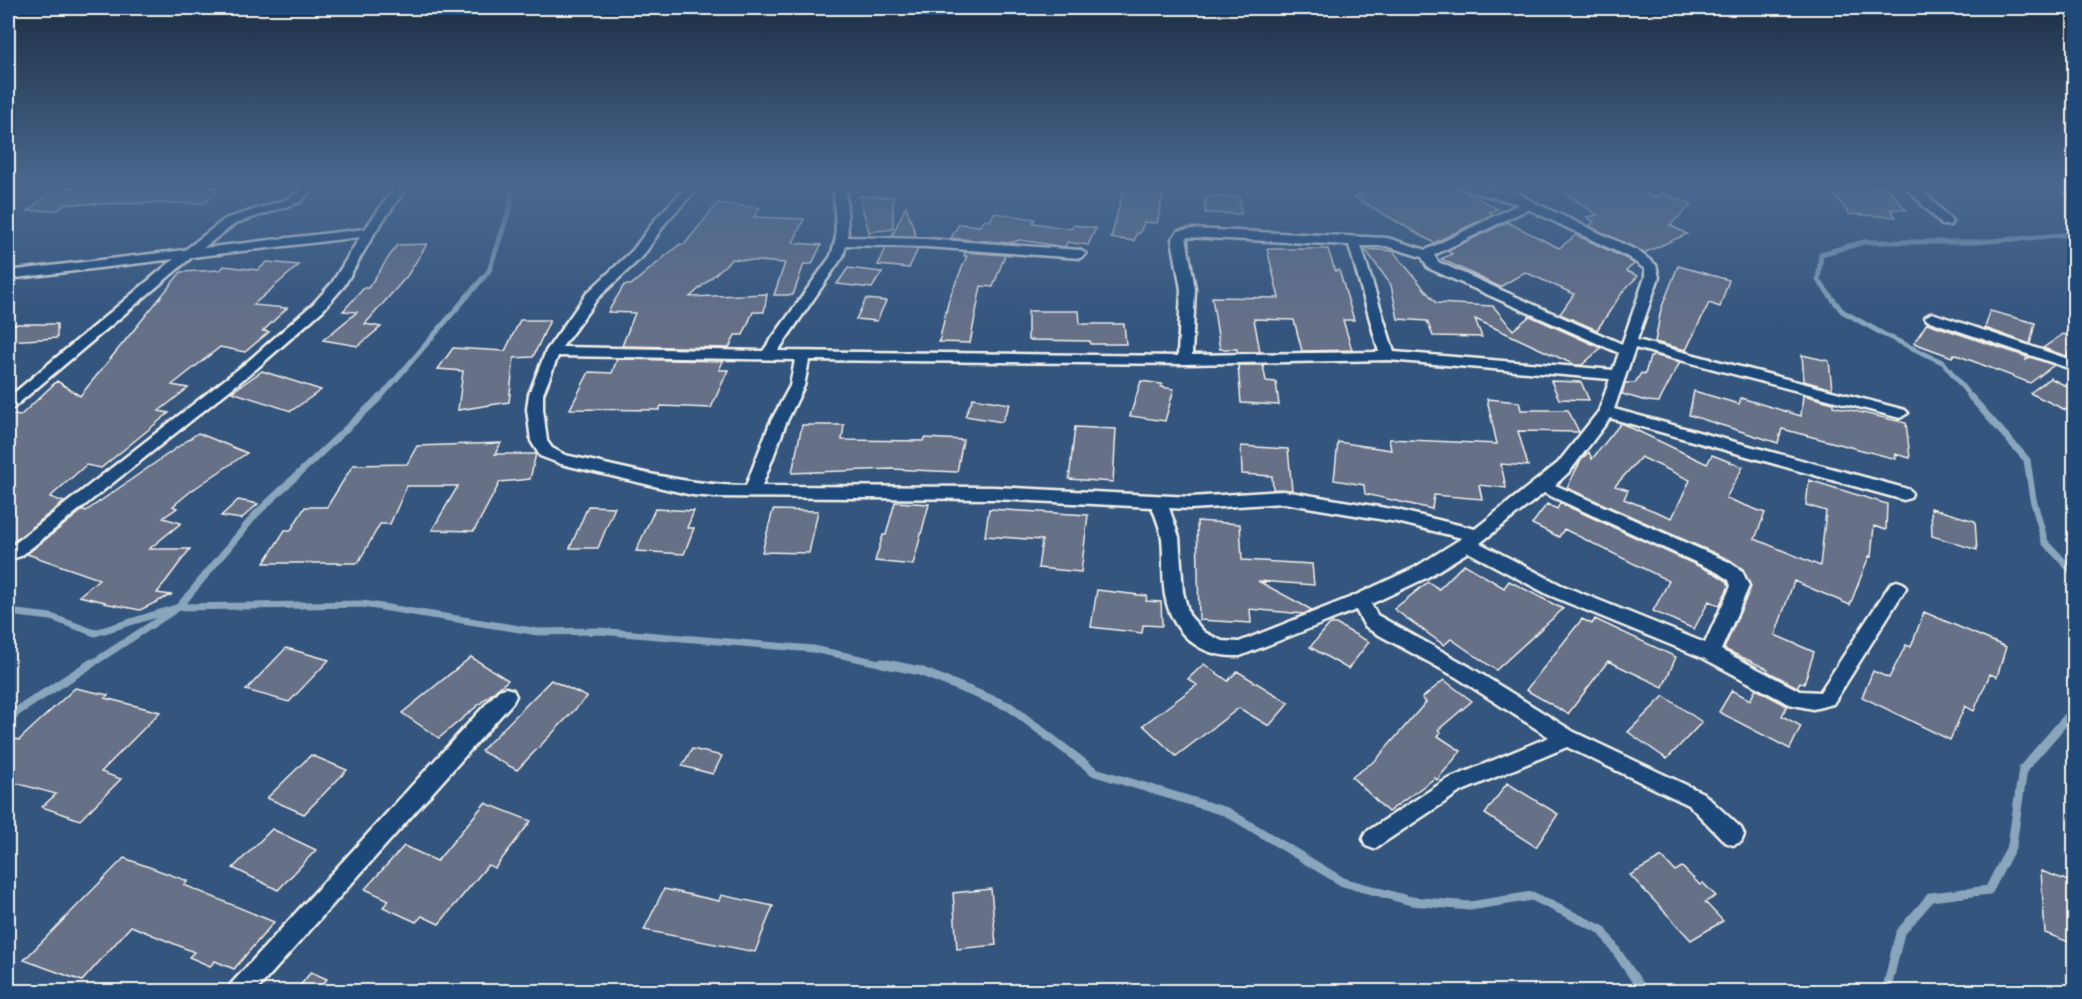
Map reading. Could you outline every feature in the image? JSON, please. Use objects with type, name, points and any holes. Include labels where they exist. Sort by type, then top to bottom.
[{"type":"street","points":[[8,405],[212,234]]},
{"type":"street","points":[[8,275],[354,234]]},
{"type":"street","points":[[15,552],[251,366],[318,307],[337,286],[368,234]]},
{"type":"street","points":[[652,234],[638,253],[592,296],[553,351],[536,394],[535,409],[539,441],[546,452],[561,459],[692,489],[993,493],[1191,503],[1284,497],[1397,516],[1472,540],[1556,590],[1710,653],[1796,698],[1813,701],[1826,698],[1897,588]]},
{"type":"street","points":[[768,355],[837,256],[842,234]]},
{"type":"street","points":[[1185,360],[1188,288],[1178,239],[1182,234],[1387,242],[1427,254],[1467,234]]},
{"type":"street","points":[[1159,502],[1170,540],[1176,611],[1185,628],[1209,647],[1222,650],[1240,649],[1360,601],[1420,573],[1472,540],[1544,486],[1564,467],[1606,412],[1652,277],[1651,268],[1633,254],[1590,234]]},
{"type":"street","points":[[842,241],[927,243],[1080,254]]},
{"type":"street","points":[[1354,242],[1388,356]]},
{"type":"street","points":[[1427,254],[1433,265],[1629,348],[1900,413]]},
{"type":"street","points":[[1932,317],[2074,366]]},
{"type":"street","points":[[553,351],[606,354],[1185,360],[1388,356],[1620,375]]},
{"type":"street","points":[[752,491],[778,423],[797,386],[802,356]]},
{"type":"street","points":[[1606,412],[1904,494]]},
{"type":"street","points":[[1544,486],[1723,567],[1736,576],[1740,586],[1710,653]]},
{"type":"street","points":[[1360,601],[1370,620],[1376,625],[1463,672],[1567,738],[1696,799],[1733,835]]},
{"type":"street","points":[[239,992],[506,696]]},
{"type":"street","points":[[1374,839],[1453,786],[1567,738]]},
{"type":"building","points":[[693,234],[797,234],[793,243],[821,245],[812,264],[804,264],[793,295],[774,295],[785,263],[732,259],[690,297],[767,294],[764,312],[753,312],[743,335],[735,335],[729,348],[622,346],[635,313],[608,312],[624,285],[631,285],[680,244],[684,245]]},
{"type":"building","points":[[893,234],[915,234],[916,236],[892,236]]},
{"type":"building","points":[[954,234],[1093,234],[1088,245],[1067,242],[1065,247],[1020,240],[1009,243],[951,238]]},
{"type":"building","points":[[1112,234],[1137,234],[1134,241],[1111,238]]},
{"type":"building","points":[[1418,234],[1453,234],[1434,243]]},
{"type":"building","points":[[1483,234],[1530,234],[1559,248],[1576,235],[1627,259],[1634,264],[1626,271],[1638,276],[1624,290],[1597,330],[1560,314],[1574,294],[1525,272],[1500,287],[1441,259],[1452,254],[1447,251]]},
{"type":"building","points":[[1605,234],[1687,234],[1644,253]]},
{"type":"building","points":[[427,244],[407,276],[365,324],[381,327],[358,346],[323,340],[357,312],[343,311],[364,288],[368,288],[397,245]]},
{"type":"building","points":[[886,248],[918,249],[909,268],[878,265]]},
{"type":"building","points":[[1267,249],[1328,249],[1335,271],[1339,270],[1354,320],[1343,320],[1352,350],[1302,351],[1294,320],[1254,319],[1260,352],[1220,349],[1212,297],[1279,298]]},
{"type":"building","points":[[1365,249],[1393,251],[1436,303],[1493,306],[1513,330],[1530,316],[1601,348],[1582,365],[1575,365],[1475,319],[1482,337],[1433,336],[1427,321],[1398,319],[1391,285]]},
{"type":"building","points":[[965,252],[1005,255],[993,287],[981,286],[970,343],[939,342],[949,299],[967,256],[964,256]]},
{"type":"building","points":[[267,262],[299,265],[253,305],[287,308],[263,331],[269,332],[245,352],[220,347],[172,385],[188,388],[159,411],[169,413],[101,468],[86,465],[50,497],[64,502],[8,546],[8,414],[20,416],[57,381],[80,396],[181,272],[220,270],[224,266],[258,270]]},
{"type":"building","points":[[1678,266],[1729,280],[1720,307],[1709,303],[1686,350],[1655,342],[1661,309]]},
{"type":"building","points":[[848,268],[882,272],[872,288],[837,284]]},
{"type":"building","points":[[866,299],[886,301],[877,321],[856,319]]},
{"type":"building","points":[[1028,311],[1079,311],[1080,324],[1124,324],[1126,344],[1028,340]]},
{"type":"building","points":[[1990,311],[2035,323],[2030,344],[1985,328]]},
{"type":"building","points":[[520,320],[550,320],[533,357],[514,358],[509,402],[458,410],[463,371],[438,369],[453,348],[505,351]]},
{"type":"building","points":[[1927,323],[2027,357],[2026,360],[2030,357],[2054,365],[2030,383],[1954,354],[1952,357],[1914,343]]},
{"type":"building","points":[[8,324],[57,324],[57,338],[8,341]]},
{"type":"building","points":[[2063,334],[2074,339],[2074,350],[2066,356],[2043,348]]},
{"type":"building","points":[[1653,355],[1680,362],[1659,402],[1622,394],[1625,383],[1635,383],[1641,373],[1645,374],[1650,357]]},
{"type":"building","points":[[1802,355],[1829,361],[1832,389],[1804,381]]},
{"type":"building","points":[[617,359],[723,361],[719,370],[728,370],[711,408],[661,406],[659,410],[570,409],[589,372],[612,373]]},
{"type":"building","points":[[1238,365],[1263,365],[1266,381],[1276,382],[1279,405],[1241,403]]},
{"type":"building","points":[[262,371],[321,390],[291,411],[232,392]]},
{"type":"building","points":[[2050,378],[2074,390],[2074,414],[2030,393]]},
{"type":"building","points":[[1141,381],[1162,384],[1161,387],[1174,389],[1165,421],[1130,416]]},
{"type":"building","points":[[1551,381],[1581,382],[1589,400],[1559,399]]},
{"type":"building","points":[[1694,391],[1739,404],[1741,398],[1801,416],[1803,395],[1833,403],[1833,406],[1906,423],[1910,458],[1895,454],[1896,459],[1782,429],[1778,443],[1689,415]]},
{"type":"building","points":[[973,398],[1010,404],[1002,422],[965,416]]},
{"type":"building","points":[[1487,399],[1519,402],[1521,410],[1568,410],[1579,432],[1518,431],[1528,466],[1501,464],[1506,488],[1479,485],[1482,499],[1434,495],[1432,509],[1365,494],[1364,485],[1334,480],[1338,442],[1391,450],[1389,439],[1497,444]]},
{"type":"building","points":[[1621,423],[1707,464],[1712,455],[1743,467],[1726,498],[1765,513],[1755,539],[1820,566],[1826,511],[1806,505],[1809,480],[1887,504],[1886,530],[1874,526],[1871,557],[1869,556],[1850,605],[1794,581],[1775,635],[1814,652],[1804,684],[1800,682],[1797,687],[1767,671],[1768,669],[1724,649],[1751,587],[1743,569],[1730,560],[1567,488],[1581,460],[1589,452],[1592,459]],"holes":[[[1641,457],[1690,480],[1672,518],[1624,499],[1628,490],[1615,486]]]},
{"type":"building","points":[[802,425],[844,425],[842,440],[923,441],[924,438],[963,440],[957,472],[891,469],[792,473]]},
{"type":"building","points":[[1075,427],[1116,429],[1113,482],[1069,479]]},
{"type":"building","points":[[198,433],[247,453],[191,491],[173,506],[177,508],[163,518],[181,523],[149,549],[190,549],[157,593],[171,595],[140,610],[79,596],[99,579],[27,554],[83,510],[86,511]]},
{"type":"building","points":[[501,443],[495,454],[536,454],[530,479],[500,482],[474,531],[432,530],[458,486],[407,486],[390,524],[380,524],[358,563],[264,563],[285,530],[291,530],[305,507],[327,507],[353,465],[407,464],[417,446]]},
{"type":"building","points":[[1241,446],[1288,449],[1292,490],[1273,489],[1272,476],[1242,474]]},
{"type":"building","points":[[238,500],[258,504],[241,519],[221,516]]},
{"type":"building","points":[[895,502],[929,504],[913,565],[875,561],[883,535],[886,535]]},
{"type":"building","points":[[1560,503],[1727,581],[1729,586],[1719,606],[1709,601],[1694,629],[1653,611],[1669,581],[1564,529],[1559,537],[1532,524],[1547,504],[1557,509]]},
{"type":"building","points":[[588,506],[615,507],[598,548],[570,548]]},
{"type":"building","points":[[1931,508],[1975,521],[1977,550],[1932,536]]},
{"type":"building","points":[[655,509],[694,511],[687,528],[694,528],[684,554],[636,551]]},
{"type":"building","points":[[989,509],[1088,515],[1081,572],[1038,568],[1042,540],[985,536]]},
{"type":"building","points":[[773,510],[818,511],[809,553],[762,552]]},
{"type":"building","points":[[1197,521],[1240,524],[1242,560],[1312,564],[1314,585],[1258,581],[1312,610],[1304,614],[1250,609],[1251,623],[1199,620]]},
{"type":"building","points":[[1464,564],[1504,588],[1509,581],[1563,609],[1496,670],[1451,639],[1444,645],[1394,609],[1428,582],[1439,589]]},
{"type":"building","points":[[1097,590],[1147,596],[1146,601],[1161,602],[1162,626],[1143,625],[1142,633],[1091,627]]},
{"type":"building","points":[[1924,612],[2006,647],[1997,677],[1990,674],[1974,711],[1965,706],[1950,740],[1862,697],[1873,671],[1889,678],[1906,645],[1911,647]]},
{"type":"building","points":[[1582,619],[1592,624],[1595,619],[1676,657],[1663,687],[1608,661],[1568,714],[1526,690]]},
{"type":"building","points":[[1330,624],[1336,624],[1369,642],[1348,669],[1310,647]]},
{"type":"building","points":[[286,648],[329,660],[289,702],[246,690]]},
{"type":"building","points":[[471,657],[508,680],[439,738],[402,713]]},
{"type":"building","points":[[1204,664],[1228,681],[1237,671],[1289,703],[1269,726],[1239,708],[1176,756],[1143,725],[1197,685],[1188,679]]},
{"type":"building","points":[[551,680],[587,697],[517,770],[481,751]]},
{"type":"building","points":[[1444,680],[1472,701],[1438,730],[1441,732],[1438,736],[1461,751],[1437,780],[1435,778],[1388,812],[1352,777],[1376,760],[1426,702],[1422,698]]},
{"type":"building","points":[[75,688],[108,695],[105,698],[160,712],[101,772],[121,779],[80,820],[42,807],[56,794],[8,781],[8,737],[19,740]]},
{"type":"building","points":[[1756,689],[1787,706],[1782,716],[1801,726],[1790,749],[1719,712],[1732,690],[1750,700]]},
{"type":"building","points":[[1664,696],[1702,722],[1667,759],[1628,732]]},
{"type":"building","points":[[692,749],[722,756],[713,774],[682,766]]},
{"type":"building","points":[[311,755],[347,770],[304,814],[267,798]]},
{"type":"building","points":[[1507,783],[1558,814],[1536,847],[1485,814]]},
{"type":"building","points":[[485,803],[531,821],[495,868],[488,865],[439,924],[422,916],[416,922],[383,907],[389,900],[365,889],[404,846],[437,861]]},
{"type":"building","points":[[272,829],[316,850],[278,890],[233,868]]},
{"type":"building","points":[[1662,857],[1675,871],[1682,867],[1700,885],[1703,883],[1716,896],[1705,902],[1723,921],[1691,940],[1630,875]]},
{"type":"building","points":[[124,858],[188,881],[184,885],[274,922],[234,969],[215,961],[210,966],[189,957],[194,952],[131,926],[82,981],[24,960]]},
{"type":"building","points":[[2041,871],[2074,883],[2074,944],[2045,933]]},
{"type":"building","points":[[664,889],[719,901],[721,895],[773,906],[755,952],[644,930]]},
{"type":"building","points":[[991,889],[996,945],[957,949],[953,893]]},
{"type":"building","points":[[311,972],[327,979],[317,992],[295,992]]},
{"type":"waterway","points":[[379,399],[489,271],[501,234]]},
{"type":"waterway","points":[[1972,399],[1944,363],[1883,334],[1842,311],[1818,280],[1821,254],[1864,242],[1978,242],[2074,234]]},
{"type":"waterway","points":[[179,607],[256,514],[380,397]]},
{"type":"waterway","points":[[1971,397],[2027,460],[2033,499],[2045,542],[2074,573]]},
{"type":"waterway","points":[[179,607],[363,604],[538,632],[598,631],[813,649],[889,665]]},
{"type":"waterway","points":[[8,612],[51,617],[95,633],[179,607]]},
{"type":"waterway","points":[[90,665],[179,607]]},
{"type":"waterway","points":[[8,720],[16,712],[92,663]]},
{"type":"waterway","points":[[882,663],[920,671],[1010,707],[1095,772],[1227,812],[1343,882],[1411,901],[1470,906],[1532,896],[1602,930],[1644,992]]},
{"type":"waterway","points":[[1886,992],[1900,933],[1931,897],[1989,890],[2012,845],[2023,769],[2074,710]]}]
